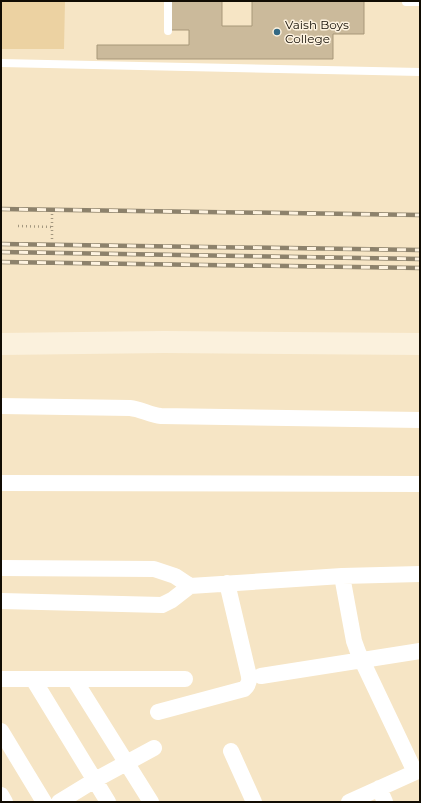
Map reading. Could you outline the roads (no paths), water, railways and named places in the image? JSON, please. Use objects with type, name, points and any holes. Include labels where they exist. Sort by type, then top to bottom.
[{"type":"street","points":[[1,344],[172,342],[420,344]]},
{"type":"street","points":[[1,406],[138,408],[153,415],[161,416],[420,420]]},
{"type":"street","points":[[1,483],[420,484]]},
{"type":"street","points":[[1,568],[154,569],[175,576],[190,586]]},
{"type":"street","points":[[1,601],[162,605],[172,600],[190,586],[342,576],[420,574]]},
{"type":"street","points":[[342,576],[354,641],[362,661],[417,771],[382,795],[349,802]]},
{"type":"street","points":[[158,712],[244,689],[248,685],[250,679],[227,583]]},
{"type":"street","points":[[261,676],[420,651]]},
{"type":"street","points":[[74,678],[151,802]]},
{"type":"street","points":[[1,679],[185,679]]},
{"type":"street","points":[[33,680],[108,802]]},
{"type":"street","points":[[1,731],[44,802]]},
{"type":"street","points":[[59,802],[95,780],[154,748]]},
{"type":"street","points":[[231,750],[254,802]]},
{"type":"street","points":[[1,795],[5,802]]},
{"type":"lane","points":[[168,1],[168,31]]},
{"type":"lane","points":[[406,2],[420,2]]},
{"type":"lane","points":[[1,63],[420,72]]},
{"type":"railway","points":[[1,209],[420,215]]},
{"type":"railway","points":[[1,244],[420,250]]},
{"type":"railway","points":[[1,252],[420,259]]},
{"type":"railway","points":[[1,262],[420,268]]},
{"type":"place","name":"Vaish Boys College","points":[[277,32]]}]
